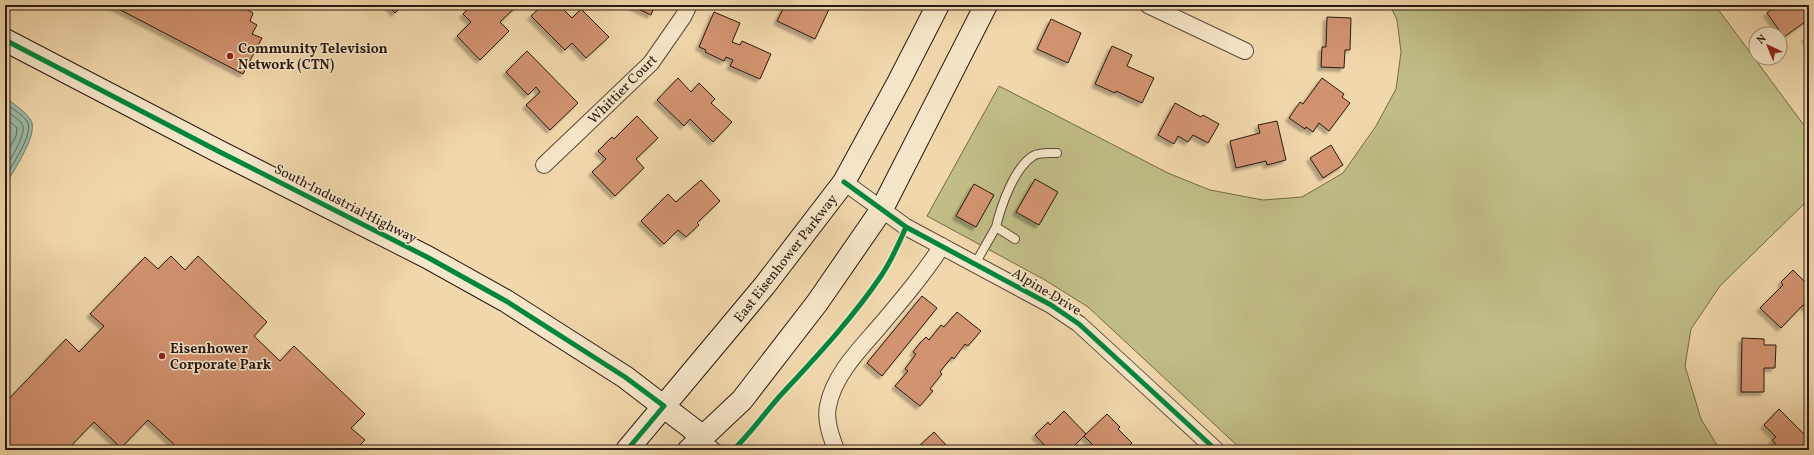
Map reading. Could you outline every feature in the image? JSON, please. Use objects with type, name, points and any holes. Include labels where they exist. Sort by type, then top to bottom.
[{"type":"main road","name":"East Eisenhower Parkway","points":[[627,450],[770,279],[844,182],[898,83],[938,5]]},
{"type":"main road","points":[[696,443],[742,400],[818,303],[882,209],[986,5]]},
{"type":"main road","name":"South Industrial Highway","points":[[5,40],[216,150],[427,257],[499,297],[625,377],[664,406],[696,443]]},
{"type":"street","name":"Whittier Court","points":[[544,165],[651,63],[683,17],[689,5]]},
{"type":"street","points":[[1148,5],[1245,51]]},
{"type":"street","name":"Alpine Drive","points":[[844,182],[906,227],[1051,305],[1079,324],[1216,450]]},
{"type":"street","points":[[836,450],[828,426],[828,406],[836,381],[926,269],[942,246]]},
{"type":"lane","points":[[975,264],[996,227],[1001,209],[1022,165],[1034,155],[1057,153]]},
{"type":"lane","points":[[996,227],[1015,238]]},
{"type":"lane","points":[[696,443],[719,450]]},
{"type":"shaded area","points":[[1390,5],[1715,5],[1748,50],[1748,66],[1760,66],[1809,132],[1809,199],[1720,286],[1691,329],[1685,366],[1701,419],[1720,450],[1242,450],[1088,307],[1045,280],[927,216],[999,86],[1168,173],[1210,190],[1263,200],[1302,197],[1343,173],[1376,126],[1396,89],[1401,52],[1397,20]]},
{"type":"water","points":[[5,98],[25,113],[31,120],[32,129],[27,146],[5,186]]},
{"type":"building","name":"Community Television Network (CTN)","points":[[111,5],[239,5],[253,13],[250,21],[257,25],[252,34],[262,38],[243,74]]},
{"type":"building","points":[[387,5],[403,5],[395,13]]},
{"type":"building","points":[[472,5],[518,5],[500,22],[509,31],[480,60],[457,36],[471,22],[463,14]]},
{"type":"building","points":[[543,5],[559,5],[572,18],[581,9],[609,37],[586,58],[572,43],[565,50],[531,16]]},
{"type":"building","points":[[630,5],[655,5],[651,15]]},
{"type":"building","points":[[785,5],[831,5],[815,39],[777,21]]},
{"type":"building","points":[[1778,5],[1809,5],[1809,19],[1788,34],[1788,26],[1776,26],[1767,13]]},
{"type":"building","points":[[714,12],[740,23],[732,42],[740,45],[742,41],[771,54],[760,79],[730,66],[733,60],[726,57],[724,61],[705,52],[706,50],[699,47]]},
{"type":"building","points":[[1327,17],[1351,18],[1350,50],[1345,50],[1344,68],[1321,67],[1322,47],[1326,47]]},
{"type":"building","points":[[1051,19],[1081,33],[1068,63],[1037,49]]},
{"type":"building","points":[[1809,35],[1809,43],[1805,38]]},
{"type":"building","points":[[1112,46],[1132,55],[1127,66],[1154,78],[1142,103],[1116,91],[1115,93],[1095,84]]},
{"type":"building","points":[[527,51],[578,103],[550,130],[526,105],[540,92],[536,87],[528,95],[506,72]]},
{"type":"building","points":[[678,78],[691,92],[699,83],[715,99],[711,103],[732,122],[713,142],[690,119],[684,126],[657,100]]},
{"type":"building","points":[[1322,78],[1344,94],[1342,97],[1350,103],[1329,131],[1319,123],[1313,132],[1306,127],[1305,129],[1289,118],[1300,102],[1303,104]]},
{"type":"building","points":[[1175,103],[1201,117],[1203,115],[1219,124],[1208,143],[1193,135],[1188,142],[1178,136],[1174,144],[1158,135]]},
{"type":"building","points":[[637,116],[658,138],[636,159],[644,168],[615,196],[592,172],[606,159],[598,151],[612,137],[614,139]]},
{"type":"building","points":[[1277,121],[1286,160],[1267,165],[1266,161],[1236,168],[1230,141],[1260,133],[1258,125]]},
{"type":"building","points":[[1331,145],[1343,165],[1323,178],[1310,158]]},
{"type":"building","points":[[1035,179],[1058,192],[1039,225],[1016,212]]},
{"type":"building","points":[[701,180],[720,201],[697,223],[699,225],[686,237],[678,230],[664,244],[641,221],[668,194],[676,202]]},
{"type":"building","points":[[974,184],[994,195],[976,227],[956,216]]},
{"type":"building","name":"Eisenhower Corporate Park","points":[[171,256],[185,270],[198,256],[267,322],[254,336],[280,361],[294,346],[365,414],[351,428],[365,440],[355,450],[180,450],[148,420],[121,448],[94,422],[67,450],[5,450],[5,403],[66,339],[79,352],[104,326],[90,314],[145,257],[158,269]]},
{"type":"building","points":[[1793,270],[1809,286],[1809,310],[1803,305],[1781,328],[1760,308],[1783,285],[1781,282]]},
{"type":"building","points":[[922,296],[937,308],[882,376],[867,363]]},
{"type":"building","points":[[957,312],[981,331],[968,346],[965,344],[954,359],[952,357],[943,368],[940,372],[942,374],[930,389],[933,391],[920,406],[895,386],[908,371],[905,369],[916,354],[913,352],[920,343],[926,337],[929,340],[941,325],[944,327]]},
{"type":"building","points":[[1742,338],[1764,339],[1764,345],[1776,345],[1775,368],[1764,368],[1764,392],[1741,392]]},
{"type":"building","points":[[1779,409],[1808,438],[1805,440],[1809,444],[1809,450],[1781,450],[1772,440],[1776,437],[1764,425]]},
{"type":"building","points":[[1064,411],[1086,434],[1072,448],[1070,445],[1065,450],[1049,450],[1035,435],[1048,422],[1050,425]]},
{"type":"building","points":[[1107,414],[1120,427],[1118,429],[1132,443],[1129,446],[1133,450],[1098,450],[1084,436]]},
{"type":"building","points":[[934,432],[946,445],[944,447],[947,450],[915,450]]},
{"type":"cycle path","points":[[5,40],[216,150],[427,257],[506,301],[625,377],[664,406],[627,450]]},
{"type":"cycle path","points":[[844,182],[906,227],[1051,305],[1079,324],[1216,450]]},
{"type":"cycle path","points":[[733,450],[858,308],[885,270],[906,227]]},
{"type":"place","name":"Community Television Network (CTN)","points":[[230,56]]},
{"type":"place","name":"Eisenhower Corporate Park","points":[[162,356]]}]
